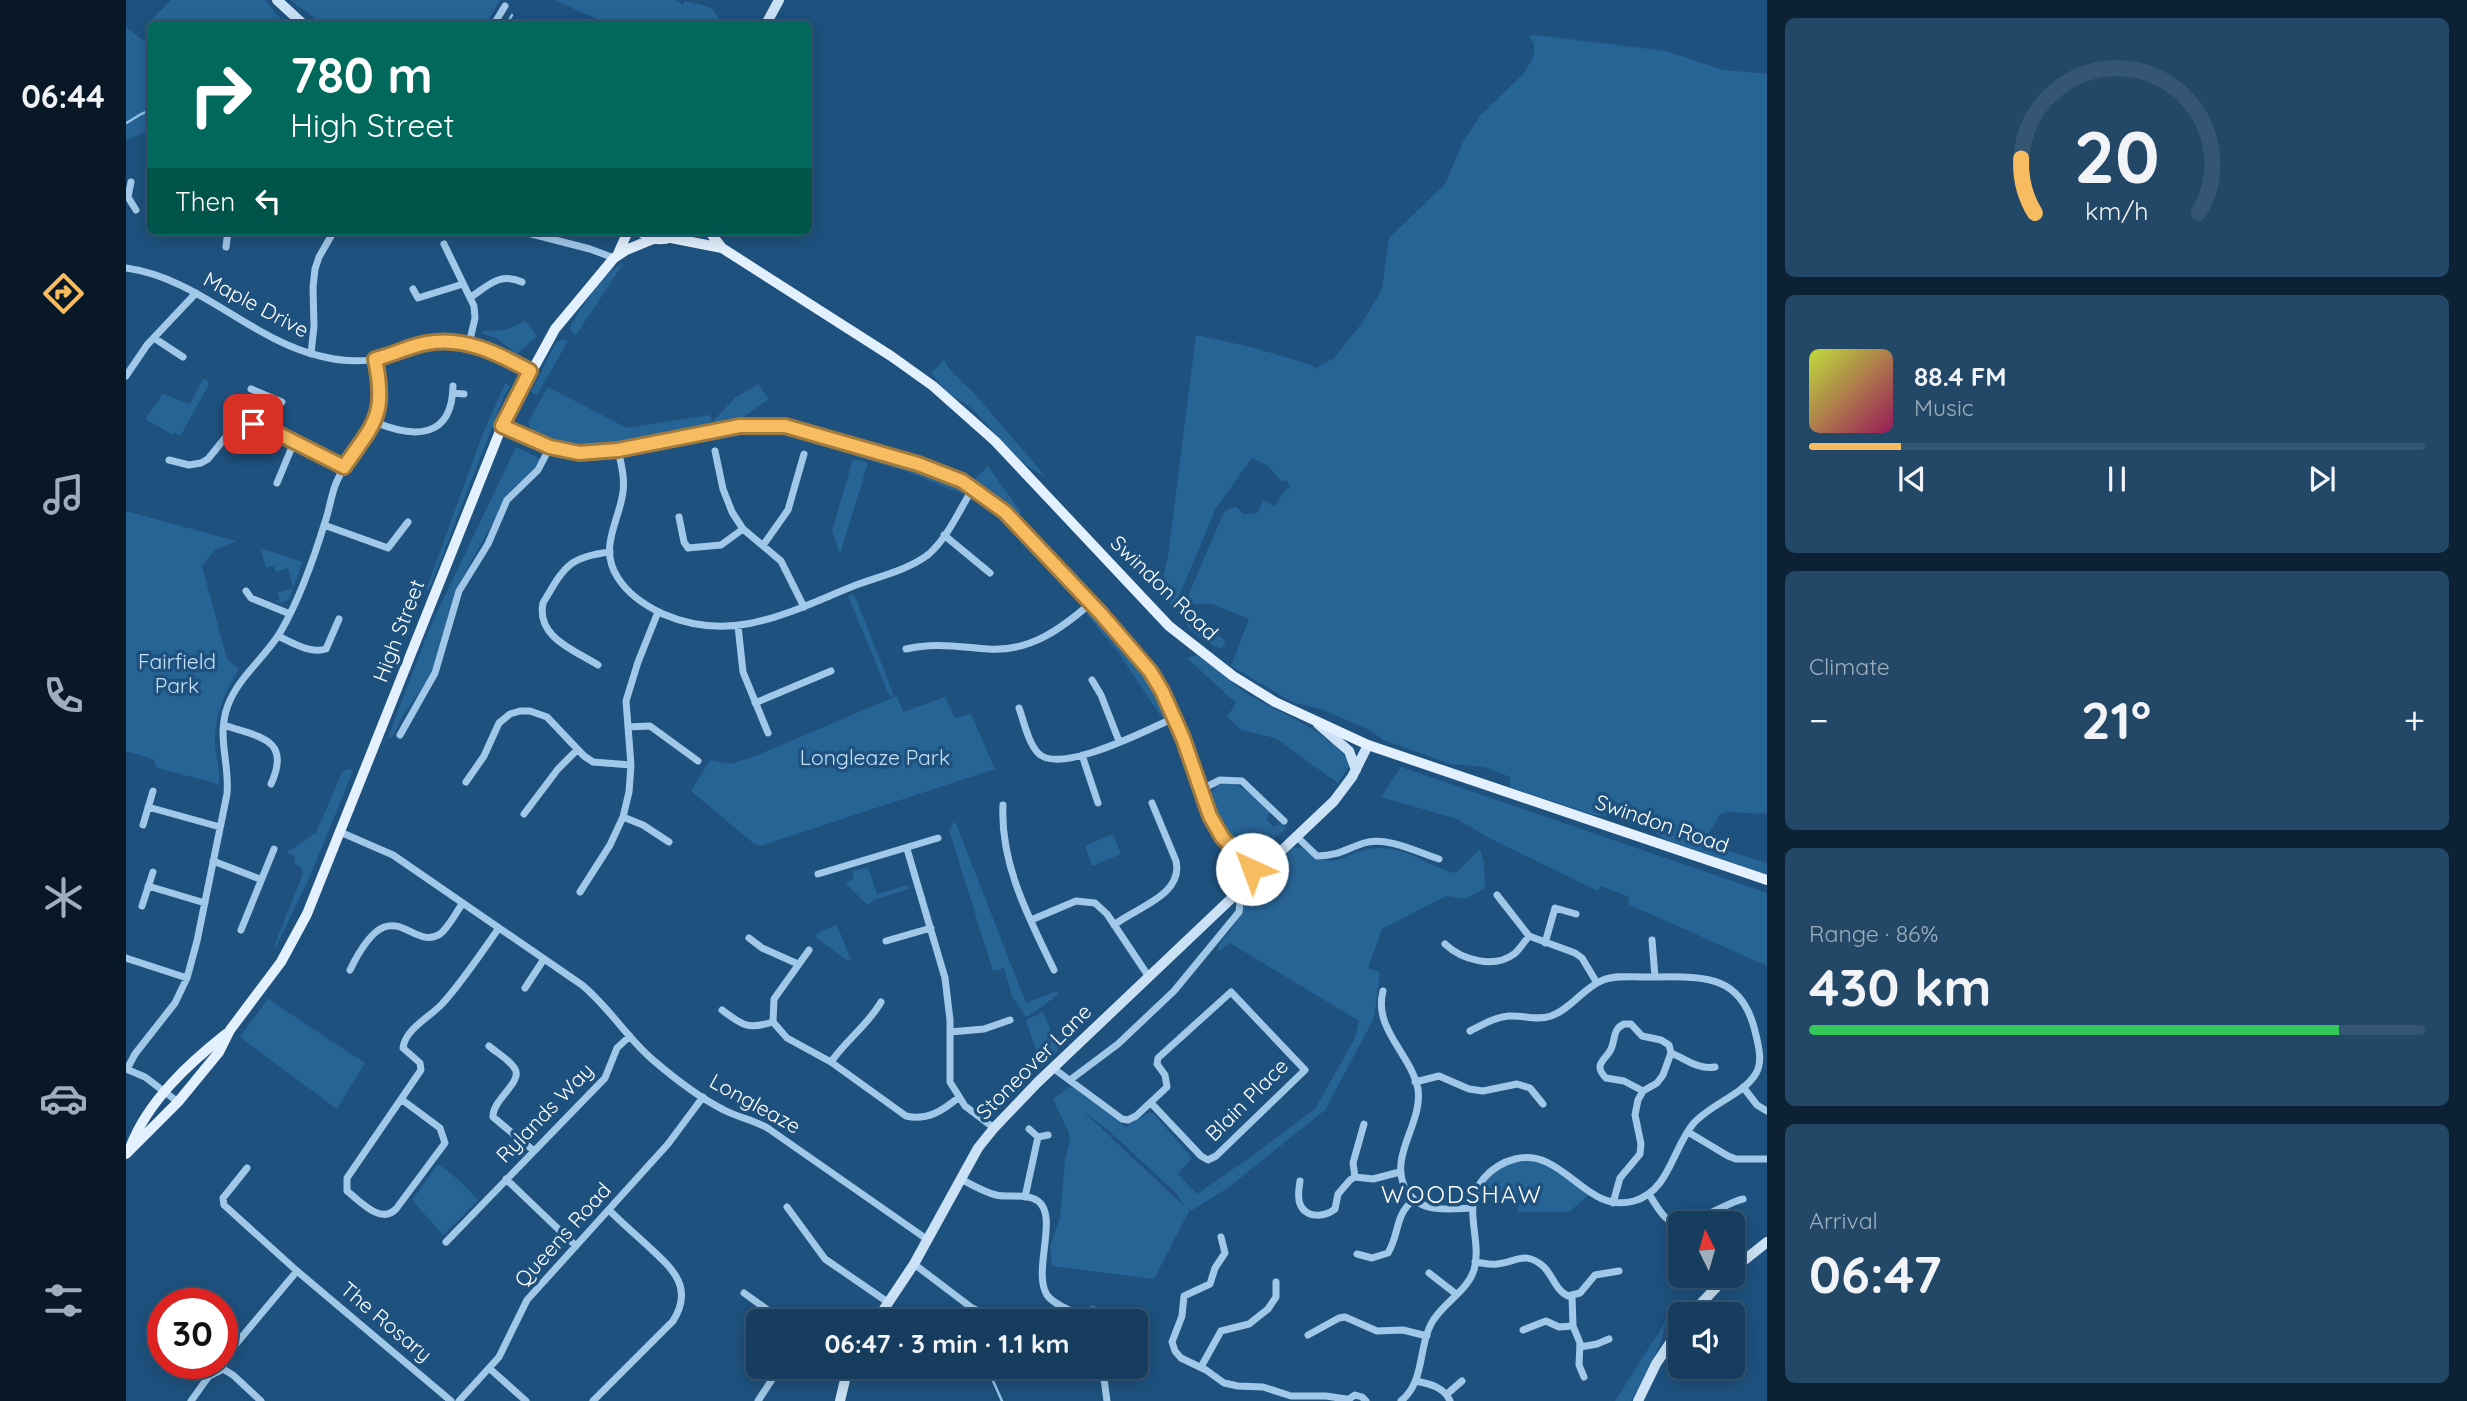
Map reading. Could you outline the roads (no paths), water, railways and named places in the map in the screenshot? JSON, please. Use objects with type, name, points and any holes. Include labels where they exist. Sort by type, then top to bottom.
[{"type":"main road","name":"High Street","points":[[128,1151],[137,1129],[166,1091],[230,1030],[281,962],[311,904],[502,426],[555,328],[616,256],[626,235]]},
{"type":"main road","points":[[646,235],[653,239]]},
{"type":"main road","points":[[671,238],[676,235]]},
{"type":"main road","name":"Swindon Road","points":[[712,235],[722,248],[891,356],[933,386],[995,441],[1169,626],[1242,682],[1317,723],[1368,745],[1767,880]]},
{"type":"main road","name":"Swindon Road","points":[[653,239],[671,238],[722,248]]},
{"type":"main road","name":"High Street","points":[[616,256],[653,239]]},
{"type":"main road","name":"High Street","points":[[128,1151],[178,1102],[219,1052],[230,1030]]},
{"type":"street","points":[[277,0],[300,21]]},
{"type":"street","points":[[768,21],[779,0]]},
{"type":"street","points":[[496,21],[505,6]]},
{"type":"street","points":[[131,183],[127,198],[136,210]]},
{"type":"street","points":[[226,247],[228,235]]},
{"type":"street","points":[[311,354],[315,269],[332,235]]},
{"type":"street","points":[[536,235],[616,256]]},
{"type":"street","points":[[444,244],[471,297],[475,318],[469,344]]},
{"type":"street","name":"Maple Drive","points":[[126,268],[155,274],[196,293],[268,334],[311,354],[349,361],[375,359],[440,341],[469,344],[530,371]]},
{"type":"street","points":[[471,297],[500,278],[522,282]]},
{"type":"street","points":[[413,289],[418,298],[463,284]]},
{"type":"street","points":[[126,376],[154,338],[196,293]]},
{"type":"street","points":[[154,338],[183,356]]},
{"type":"street","points":[[178,1102],[139,1073],[126,1069],[175,1003],[187,978],[205,903],[228,784],[222,747],[224,725],[233,695],[278,636],[290,614],[324,525],[334,489],[344,467],[375,422],[379,403],[375,359]]},
{"type":"street","points":[[251,389],[282,402]]},
{"type":"street","points":[[375,422],[406,433],[430,430],[444,420],[452,404],[453,390],[464,394]]},
{"type":"street","points":[[261,425],[270,397]]},
{"type":"street","points":[[169,460],[189,465],[201,463],[208,459],[233,428],[248,424],[261,425],[344,467]]},
{"type":"street","points":[[502,426],[550,447],[579,453],[618,450],[740,426],[785,426],[942,472],[973,488],[1005,512],[1091,603],[1150,671],[1174,718],[1210,816],[1222,837],[1256,873]]},
{"type":"street","points":[[277,483],[293,442]]},
{"type":"street","points":[[400,735],[435,673],[458,591],[488,544],[507,500],[538,470],[550,447]]},
{"type":"street","points":[[618,450],[624,486],[611,532],[610,552],[614,571],[624,586],[644,604],[692,623],[738,626],[765,621],[923,558],[935,548],[973,488]]},
{"type":"street","points":[[715,451],[729,505],[743,529],[764,544],[786,569],[804,607]]},
{"type":"street","points":[[764,544],[789,510],[804,454]]},
{"type":"street","points":[[679,517],[684,542],[688,548],[721,545],[743,529]]},
{"type":"street","points":[[324,525],[388,548],[408,522]]},
{"type":"street","points":[[944,535],[990,573]]},
{"type":"street","points":[[598,665],[547,631],[542,609],[543,603],[568,565],[583,556],[610,552]]},
{"type":"street","points":[[246,591],[251,598],[290,614]]},
{"type":"street","points":[[906,649],[934,645],[990,649],[1019,647],[1056,631],[1091,603]]},
{"type":"street","points":[[580,892],[616,834],[623,817],[629,792],[631,765],[626,701],[633,674],[658,611]]},
{"type":"street","points":[[278,636],[307,649],[323,651],[339,619]]},
{"type":"street","points":[[738,626],[743,672],[768,733]]},
{"type":"street","points":[[755,703],[831,671]]},
{"type":"street","points":[[1092,680],[1101,695],[1119,741]]},
{"type":"street","points":[[1019,708],[1039,754],[1052,760],[1082,755],[1174,718]]},
{"type":"street","points":[[466,782],[484,756],[495,730],[514,712],[530,711],[547,717],[577,750],[593,762],[631,765]]},
{"type":"street","points":[[1317,723],[1348,749],[1356,771]]},
{"type":"street","points":[[224,725],[266,739],[277,750],[279,765],[271,784]]},
{"type":"street","points":[[628,727],[650,726],[698,761]]},
{"type":"street","name":"Stoneover Lane","points":[[885,1309],[928,1240],[978,1148],[994,1128],[1341,794],[1368,745]]},
{"type":"street","points":[[524,814],[558,769],[577,750]]},
{"type":"street","points":[[1082,755],[1098,803]]},
{"type":"street","points":[[1200,790],[1220,780],[1242,781],[1279,820]]},
{"type":"street","points":[[143,825],[153,791]]},
{"type":"street","points":[[1114,925],[1167,891],[1176,881],[1176,861],[1152,803]]},
{"type":"street","points":[[1003,805],[1002,820],[1008,859],[1031,920],[1055,970]]},
{"type":"street","points":[[148,807],[220,827]]},
{"type":"street","points":[[623,817],[643,825],[669,842]]},
{"type":"street","name":"Longleaze","points":[[340,832],[393,855],[544,959],[601,1001],[653,1061],[722,1110],[751,1119],[769,1129],[928,1240]]},
{"type":"street","points":[[1296,836],[1317,856],[1340,855],[1365,843],[1376,841],[1387,842],[1438,859]]},
{"type":"street","points":[[818,874],[938,838]]},
{"type":"street","points":[[241,930],[274,849]]},
{"type":"street","points":[[907,849],[945,978],[950,1031],[949,1077],[958,1098],[994,1128]]},
{"type":"street","points":[[213,861],[260,879]]},
{"type":"street","points":[[142,906],[153,872]]},
{"type":"street","points":[[148,886],[205,903]]},
{"type":"street","name":"Stoneover Lane","points":[[1070,1080],[1129,1035],[1174,991],[1237,914],[1240,903],[1234,895]]},
{"type":"street","points":[[1497,895],[1529,936],[1575,953],[1585,963],[1597,983]]},
{"type":"street","points":[[1031,920],[1069,903],[1084,900],[1102,907],[1149,977]]},
{"type":"street","points":[[350,970],[366,939],[378,929],[394,925],[422,935],[434,936],[444,930],[463,903]]},
{"type":"street","points":[[1545,943],[1555,908],[1576,914]]},
{"type":"street","points":[[401,1099],[440,1128],[445,1143],[393,1213],[384,1215],[376,1213],[347,1191],[345,1183],[401,1099],[421,1070],[420,1063],[405,1052],[402,1045],[422,1020],[442,1004],[499,928]]},
{"type":"street","points":[[886,941],[931,928]]},
{"type":"street","points":[[1445,944],[1457,954],[1469,958],[1497,961],[1512,956],[1529,936]]},
{"type":"street","points":[[749,938],[762,948],[799,964]]},
{"type":"street","points":[[1653,940],[1655,977]]},
{"type":"street","points":[[809,950],[774,999],[772,1022],[787,1038],[831,1062],[906,1116],[918,1118],[932,1115],[958,1098]]},
{"type":"street","points":[[126,958],[187,978]]},
{"type":"street","points":[[525,988],[544,959]]},
{"type":"street","points":[[1401,1401],[1416,1381],[1427,1336],[1436,1317],[1471,1278],[1475,1262],[1472,1209],[1476,1190],[1488,1174],[1504,1163],[1526,1157],[1542,1160],[1554,1165],[1590,1194],[1613,1203],[1633,1202],[1649,1194],[1665,1176],[1688,1132],[1701,1116],[1756,1074],[1760,1060],[1751,1013],[1730,987],[1716,980],[1613,978],[1597,983],[1562,1010],[1548,1017],[1501,1017],[1470,1031]]},
{"type":"street","points":[[1383,991],[1381,1006],[1384,1022],[1415,1082],[1418,1106],[1403,1154],[1400,1172],[1403,1182],[1413,1200],[1430,1208],[1472,1209]]},
{"type":"street","name":"Blain Place","points":[[1231,992],[1305,1070],[1216,1156],[1208,1160],[1201,1156],[1151,1103],[1168,1084],[1156,1061],[1231,992]]},
{"type":"street","points":[[831,1062],[850,1037],[875,1013],[881,1002]]},
{"type":"street","points":[[722,1010],[745,1026],[757,1027],[772,1022]]},
{"type":"street","points":[[950,1031],[990,1028],[1010,1020]]},
{"type":"street","points":[[1613,1203],[1620,1178],[1640,1154],[1641,1144],[1635,1115],[1638,1100],[1643,1091],[1660,1079],[1671,1053],[1670,1045],[1642,1036],[1631,1024],[1624,1024],[1618,1028],[1611,1049],[1601,1062],[1602,1073],[1606,1078],[1629,1083],[1643,1091]]},
{"type":"street","name":"Rylands Way","points":[[446,1242],[605,1078],[617,1048],[630,1036]]},
{"type":"street","points":[[489,1046],[514,1067],[517,1074],[495,1107],[493,1117],[534,1151]]},
{"type":"street","points":[[1671,1053],[1699,1068],[1715,1067]]},
{"type":"street","points":[[1054,1068],[1125,1120],[1133,1118],[1151,1103]]},
{"type":"street","points":[[1415,1082],[1439,1076],[1469,1089],[1483,1091],[1517,1084],[1530,1088],[1543,1104]]},
{"type":"street","points":[[1742,1087],[1757,1105],[1767,1111]]},
{"type":"street","name":"Queens Road","points":[[459,1401],[503,1351],[527,1300],[676,1134],[703,1097]]},
{"type":"street","points":[[1355,1177],[1353,1163],[1364,1124]]},
{"type":"street","points":[[1030,1129],[1038,1137]]},
{"type":"street","points":[[1688,1132],[1736,1159],[1767,1159]]},
{"type":"street","points":[[1038,1137],[1048,1135]]},
{"type":"street","points":[[1025,1197],[1038,1137]]},
{"type":"street","name":"The Rosary","points":[[247,1168],[223,1198],[224,1205],[297,1271],[452,1401]]},
{"type":"street","points":[[1300,1181],[1299,1200],[1303,1210],[1312,1215],[1323,1215],[1335,1209],[1338,1194],[1345,1183],[1355,1177],[1373,1179],[1400,1172]]},
{"type":"street","name":"Rylands Way","points":[[506,1179],[576,1245]]},
{"type":"street","points":[[961,1179],[995,1194],[1037,1200],[1045,1210],[1042,1278],[1045,1292],[1065,1309]]},
{"type":"street","points":[[1649,1194],[1665,1218],[1677,1223],[1693,1220],[1743,1199]]},
{"type":"street","points":[[1357,1254],[1372,1258],[1388,1253],[1395,1239],[1399,1218],[1413,1200]]},
{"type":"street","points":[[787,1207],[825,1259],[889,1303]]},
{"type":"street","points":[[593,1401],[673,1321],[681,1301],[680,1284],[671,1267],[609,1210]]},
{"type":"street","points":[[1221,1237],[1225,1253],[1215,1268],[1210,1284],[1184,1296],[1182,1315],[1172,1342],[1181,1358],[1230,1385],[1263,1387],[1291,1396],[1325,1396],[1346,1400],[1359,1395],[1366,1401]]},
{"type":"street","points":[[1745,1260],[1767,1242]]},
{"type":"street","points":[[1475,1262],[1499,1264],[1518,1258],[1529,1258],[1543,1266],[1563,1293],[1572,1296],[1580,1293],[1595,1275],[1619,1272]]},
{"type":"street","points":[[914,1264],[974,1309]]},
{"type":"street","points":[[238,1341],[297,1271]]},
{"type":"street","points":[[1429,1273],[1456,1294]]},
{"type":"street","points":[[1201,1367],[1221,1331],[1249,1324],[1272,1306],[1276,1297],[1276,1282]]},
{"type":"street","points":[[1702,1302],[1716,1288]]},
{"type":"street","points":[[744,1293],[766,1309]]},
{"type":"street","points":[[1572,1296],[1573,1326],[1580,1347],[1579,1365],[1584,1377]]},
{"type":"street","points":[[1308,1335],[1345,1317],[1377,1331],[1403,1330],[1427,1336]]},
{"type":"street","points":[[1523,1330],[1546,1321],[1559,1327],[1573,1326]]},
{"type":"street","points":[[1580,1347],[1609,1339]]},
{"type":"street","points":[[1638,1401],[1668,1346]]},
{"type":"street","points":[[489,1368],[526,1401]]},
{"type":"street","points":[[191,1401],[208,1379]]},
{"type":"street","points":[[237,1379],[261,1401]]},
{"type":"street","points":[[758,1401],[772,1379]]},
{"type":"street","points":[[840,1401],[845,1379]]},
{"type":"street","points":[[1104,1379],[1107,1401]]},
{"type":"street","points":[[1416,1381],[1435,1387],[1448,1397],[1462,1381]]},
{"type":"waterway","points":[[509,21],[512,15]]},
{"type":"waterway","points":[[126,123],[147,112]]},
{"type":"waterway","points":[[992,1379],[1002,1401]]},
{"type":"district","name":"WOODSHAW","points":[[1462,1195]]},
{"type":"park label","name":"Fairfield Park","points":[[177,674]]},
{"type":"park label","name":"Longleaze Park","points":[[875,758]]}]
